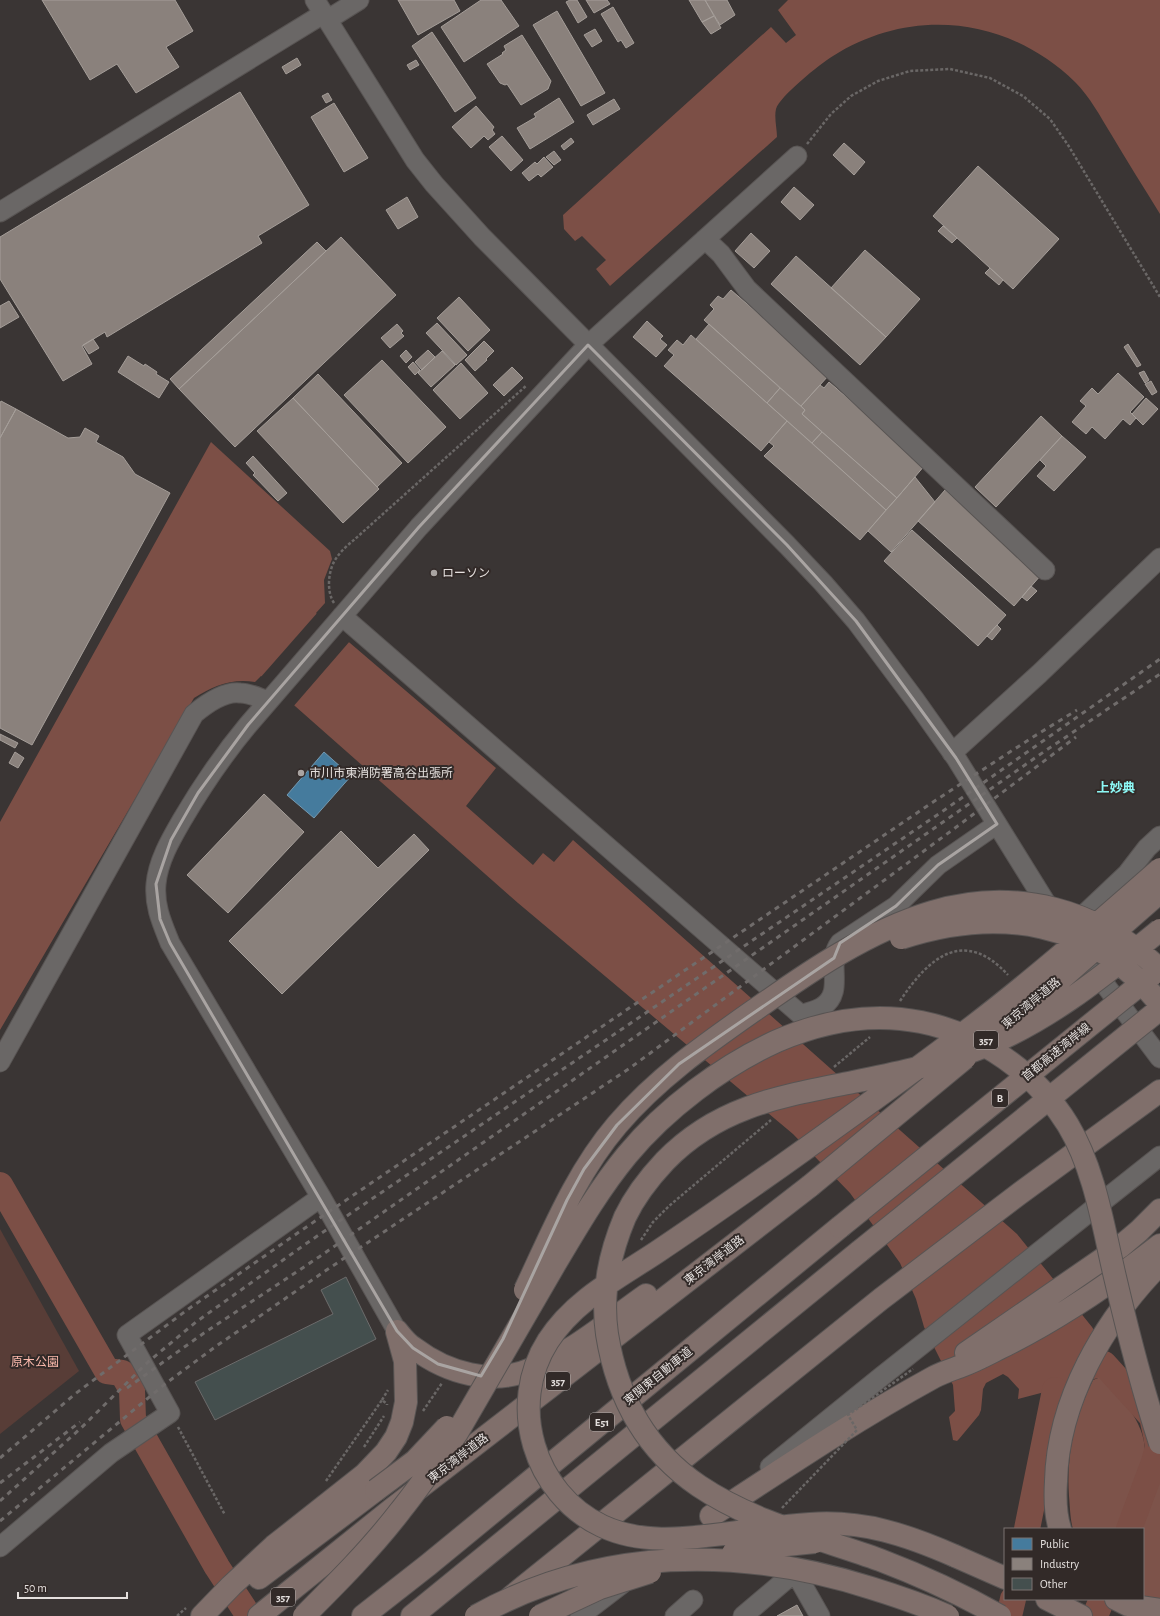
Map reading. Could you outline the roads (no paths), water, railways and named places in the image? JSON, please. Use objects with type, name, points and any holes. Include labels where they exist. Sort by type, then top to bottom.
[{"type":"highway","points":[[1004,1578],[912,1537],[888,1530],[841,1524],[813,1524],[663,1539],[639,1537],[616,1532],[584,1515],[559,1493],[550,1482],[540,1464],[529,1426],[529,1399],[532,1379],[546,1342],[558,1326],[597,1290],[657,1252],[747,1190],[877,1098],[959,1037],[1065,951],[1160,869]]},
{"type":"highway","name":"東京湾岸道路","points":[[259,1616],[405,1500],[810,1186],[1054,985],[1160,892]]},
{"type":"highway","points":[[202,1616],[231,1586],[278,1552],[376,1490],[415,1461],[451,1422],[471,1394],[503,1339],[584,1169],[601,1145],[636,1104],[679,1064],[726,1029],[797,980],[870,938],[910,920],[933,912],[974,904],[1002,902],[1024,903],[1058,909],[1073,914],[1111,932],[1160,969]]},
{"type":"highway","points":[[726,1029],[811,978],[865,951],[893,940],[960,923],[1002,922],[1031,925],[1057,931],[1076,938],[1099,951],[1127,970],[1151,993],[1160,1004]]},
{"type":"highway","points":[[1000,1616],[943,1586],[912,1572],[772,1523],[744,1511],[718,1498],[698,1485],[667,1459],[653,1445],[639,1425],[620,1387],[614,1368],[606,1328],[605,1307],[607,1272],[612,1251],[629,1209],[640,1190],[671,1155],[695,1134],[723,1118],[747,1107],[775,1098],[902,1072],[943,1061],[997,1041],[1053,1011],[1082,992],[1160,930]]},
{"type":"highway","name":"首都高速湾岸線","points":[[840,1227],[1160,969]]},
{"type":"highway","name":"E51","points":[[412,1616],[1160,1009]]},
{"type":"highway","points":[[304,1616],[396,1517],[434,1466],[467,1416],[515,1331],[588,1209],[629,1153],[680,1103],[735,1064],[762,1048],[788,1036],[838,1021],[879,1017],[909,1019],[934,1024],[959,1033],[993,1050],[1022,1071],[1043,1092],[1059,1112],[1079,1146],[1093,1184],[1128,1332],[1160,1443]]},
{"type":"highway","points":[[487,1616],[881,1299],[1019,1194],[1160,1091]]},
{"type":"highway","points":[[397,1331],[412,1348],[427,1358],[438,1364],[466,1374],[486,1377],[502,1376],[530,1370],[560,1354],[650,1292],[685,1265],[810,1186]]},
{"type":"highway","points":[[711,1516],[830,1438],[938,1374],[964,1354],[1120,1247],[1160,1210]]},
{"type":"highway","name":"東関東自動車道","points":[[363,1616],[840,1227]]},
{"type":"highway","points":[[938,1374],[966,1364],[1033,1331],[1099,1291],[1160,1245]]},
{"type":"highway","points":[[1060,1528],[1055,1499],[1056,1469],[1060,1440],[1066,1416],[1090,1361],[1113,1320],[1128,1300],[1160,1264]]},
{"type":"highway","points":[[211,1616],[278,1552],[364,1475],[386,1452],[396,1437],[402,1422],[406,1402],[405,1361],[397,1331]]},
{"type":"highway","points":[[540,1616],[600,1588],[672,1565],[786,1545],[840,1540],[887,1541],[920,1546],[955,1556]]},
{"type":"highway","points":[[476,1616],[494,1606],[530,1590],[570,1576],[615,1566],[646,1562],[720,1559],[794,1569],[839,1578],[903,1598],[948,1616]]},
{"type":"highway","points":[[1049,1600],[1081,1616]]},
{"type":"highway","points":[[1122,1602],[1160,1610]]},
{"type":"street","points":[[0,212],[322,11],[359,0]]},
{"type":"street","points":[[322,11],[394,128],[434,184],[482,237],[823,583],[883,656],[952,753],[1044,901],[1160,1058]]},
{"type":"street","points":[[397,1331],[321,1197],[170,943],[160,919],[156,902],[156,884],[160,865],[171,840],[198,793],[222,757],[337,621],[420,527],[588,345],[797,156]]},
{"type":"street","points":[[705,239],[721,254],[746,289],[1045,570]]},
{"type":"street","points":[[952,753],[1039,674],[1160,558]]},
{"type":"street","points":[[337,621],[801,1015],[821,1008],[830,1001],[835,986],[834,955],[836,948],[840,943],[896,906],[938,865],[997,824]]},
{"type":"street","points":[[0,1062],[194,714],[210,702],[231,693],[272,697]]},
{"type":"street","points":[[1066,932],[1127,874],[1146,848],[1160,836]]},
{"type":"street","points":[[580,1616],[711,1516],[881,1377],[1160,1156]]},
{"type":"street","points":[[0,1546],[111,1453],[170,1412],[127,1335],[321,1197]]},
{"type":"street","points":[[743,1616],[795,1572],[820,1616]]},
{"type":"street","points":[[675,1616],[693,1600]]},
{"type":"waterway","points":[[0,1185],[107,1371],[122,1373],[132,1390],[133,1419],[217,1567],[249,1616]]},
{"type":"waterway","points":[[1104,1364],[1152,1417],[1158,1447],[1154,1462],[1129,1528]]},
{"type":"waterway","points":[[1027,1528],[1055,1390]]},
{"type":"waterway","points":[[1009,1616],[1013,1600]]},
{"type":"waterway","points":[[1095,1616],[1102,1600]]},
{"type":"railway","points":[[0,1501],[81,1428],[148,1362],[196,1322],[307,1243],[943,811],[1160,659]]},
{"type":"railway","points":[[127,1388],[204,1333],[319,1257],[1045,751],[1160,674]]},
{"type":"railway","points":[[0,1458],[75,1394],[187,1310],[299,1232],[936,800],[1077,710]]},
{"type":"railway","points":[[0,1521],[165,1384],[215,1347],[328,1269],[630,1068],[1076,737]]},
{"type":"railway","points":[[0,1483],[80,1422]]},
{"type":"place","name":"ローソン","points":[[434,573]]},
{"type":"place","name":"市川市東消防署高谷出張所","points":[[301,773]]},
{"type":"district","name":"上妙典","points":[[1116,787]]},
{"type":"park label","name":"原木公園","points":[[35,1362]]}]
